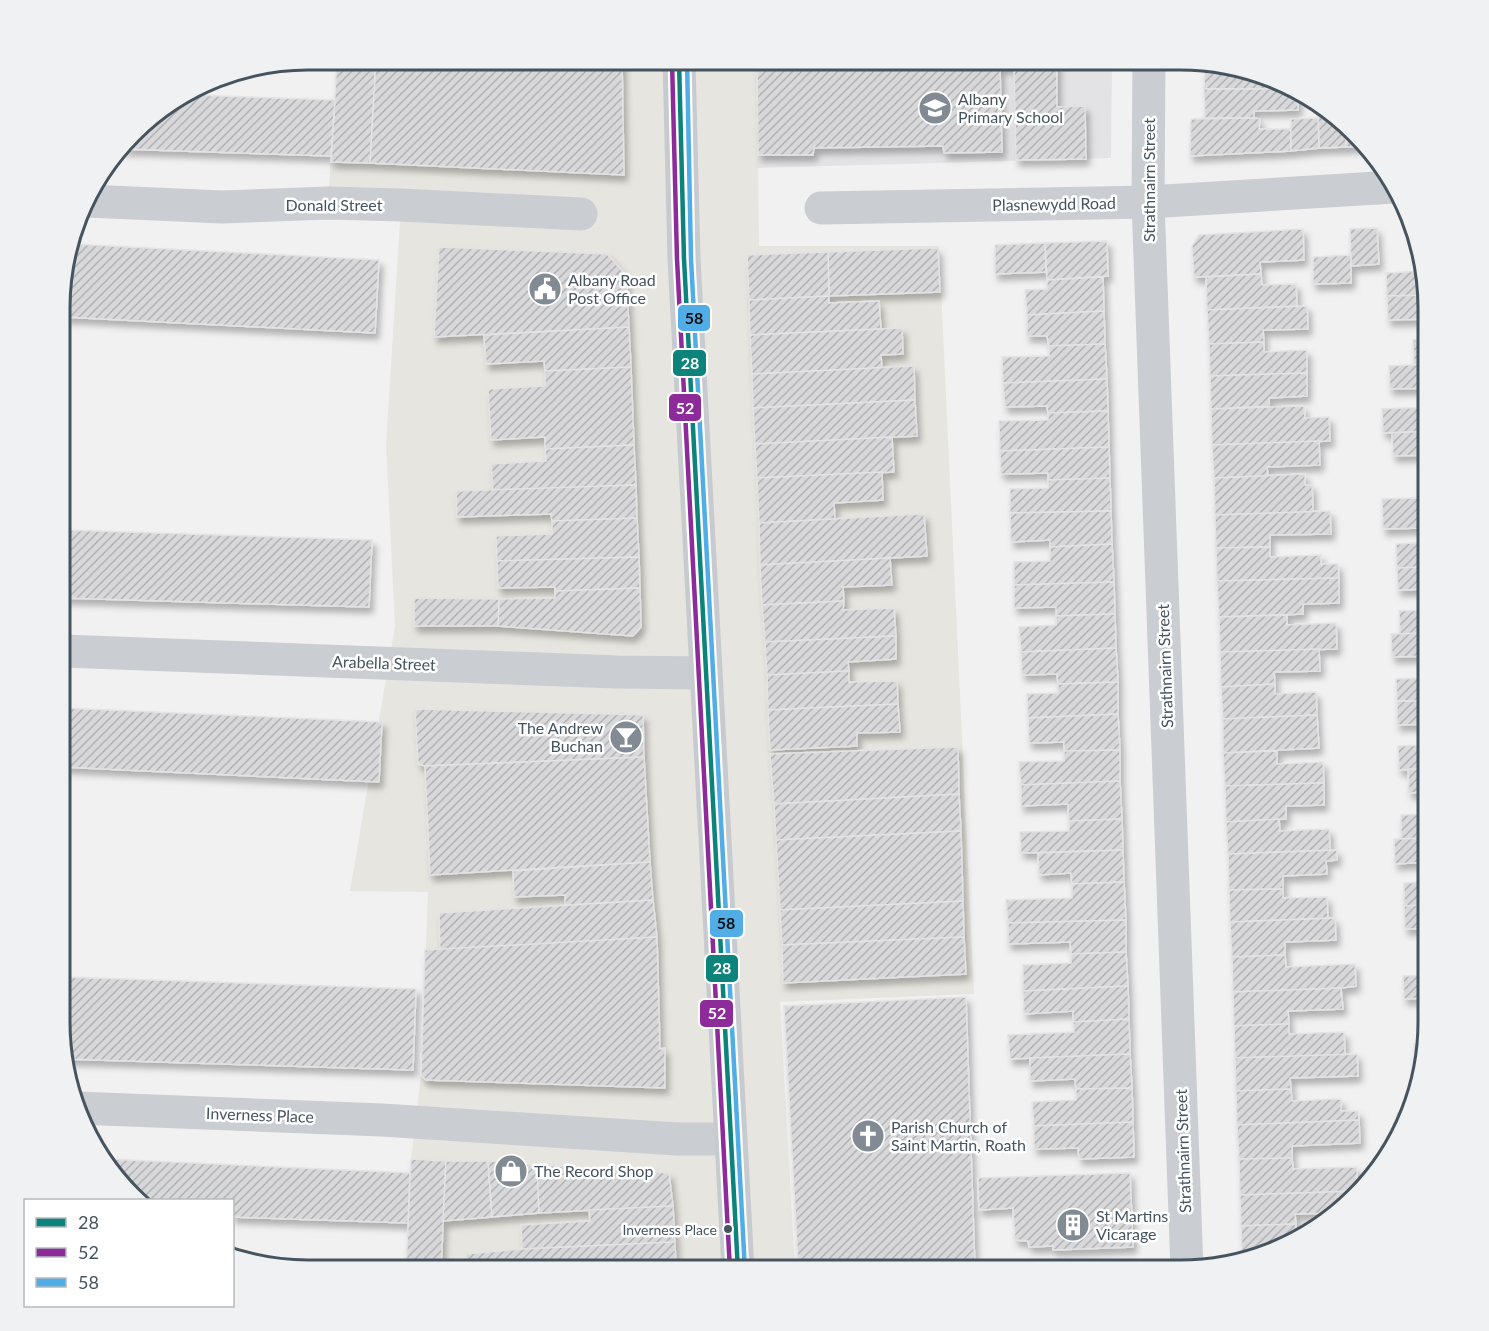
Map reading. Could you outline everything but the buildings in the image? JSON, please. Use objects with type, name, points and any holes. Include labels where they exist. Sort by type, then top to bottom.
[{"type":"main road","points":[[679,70],[682,210],[737,1261]]},
{"type":"street","name":"Strathnairn Street","points":[[1149,70],[1148,202],[1187,1261]]},
{"type":"street","name":"Plasnewydd Road","points":[[821,208],[1148,202],[1385,188]]},
{"type":"street","name":"Donald Street","points":[[96,201],[222,207],[328,203],[370,204],[581,214]]},
{"type":"street","name":"Arabella Street","points":[[70,651],[617,672],[705,673]]},
{"type":"street","name":"Inverness Place","points":[[87,1108],[382,1120],[677,1139],[730,1139]]},
{"type":"shaded area","points":[[336,70],[757,70],[759,246],[939,246],[974,994],[780,1002],[794,1261],[407,1261],[411,1159],[421,1075],[428,892],[350,891],[395,626],[386,445],[401,205],[328,203]]},
{"type":"shaded area","name":"Albany Primary School","points":[[757,70],[1112,70],[1111,158],[757,168]]},
{"type":"transit line","name":"52","points":[[672,70],[677,259],[729,1261]]},
{"type":"transit line","name":"28","points":[[679,70],[684,259],[737,1261]]},
{"type":"transit line","name":"58","points":[[687,70],[691,259],[744,1261]]},
{"type":"place","name":"Albany Primary School","points":[[935,108]]},
{"type":"place","name":"Albany Road Post Office","points":[[545,289]]},
{"type":"place","name":"The Andrew Buchan","points":[[626,737]]},
{"type":"place","name":"Parish Church of Saint Martin, Roath","points":[[868,1136]]},
{"type":"place","name":"The Record Shop","points":[[511,1171]]},
{"type":"place","name":"St Martins Vicarage","points":[[1073,1225]]},
{"type":"place","name":"Inverness Place","points":[[728,1229]]}]
